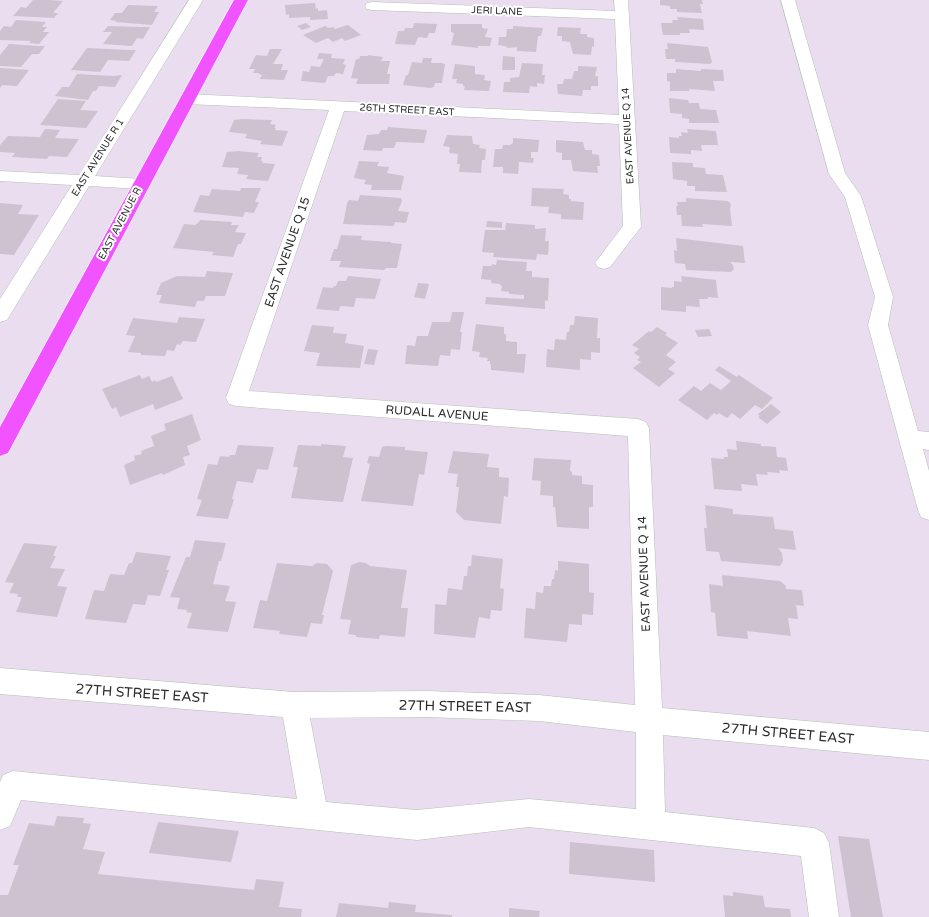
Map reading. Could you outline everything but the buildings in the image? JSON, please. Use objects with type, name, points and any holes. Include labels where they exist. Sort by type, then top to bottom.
[{"type":"main road","name":"EAST AVENUE R","points":[[0,448],[241,0]]},
{"type":"street","name":"EAST AVENUE R 1","points":[[0,315],[82,180],[196,0]]},
{"type":"street","points":[[788,0],[837,174],[853,196],[884,297],[878,325],[919,440],[929,510]]},
{"type":"street","name":"JERI LANE","points":[[372,6],[621,8]]},
{"type":"street","name":"EAST AVENUE Q 14","points":[[604,263],[632,227],[621,8]]},
{"type":"street","name":"26TH STREET EAST","points":[[187,99],[338,105],[627,120]]},
{"type":"street","name":"EAST AVENUE Q 15","points":[[236,398],[338,105]]},
{"type":"street","points":[[0,176],[141,184]]},
{"type":"street","name":"RUDALL AVENUE","points":[[236,398],[638,428]]},
{"type":"street","name":"EAST AVENUE Q 14","points":[[638,428],[649,720],[651,825]]},
{"type":"street","name":"27TH STREET EAST","points":[[0,681],[294,704],[427,704],[539,708],[649,720],[929,746]]},
{"type":"street","points":[[294,704],[314,814]]},
{"type":"street","points":[[0,816],[13,785],[417,825],[529,813],[814,843],[824,917]]}]
